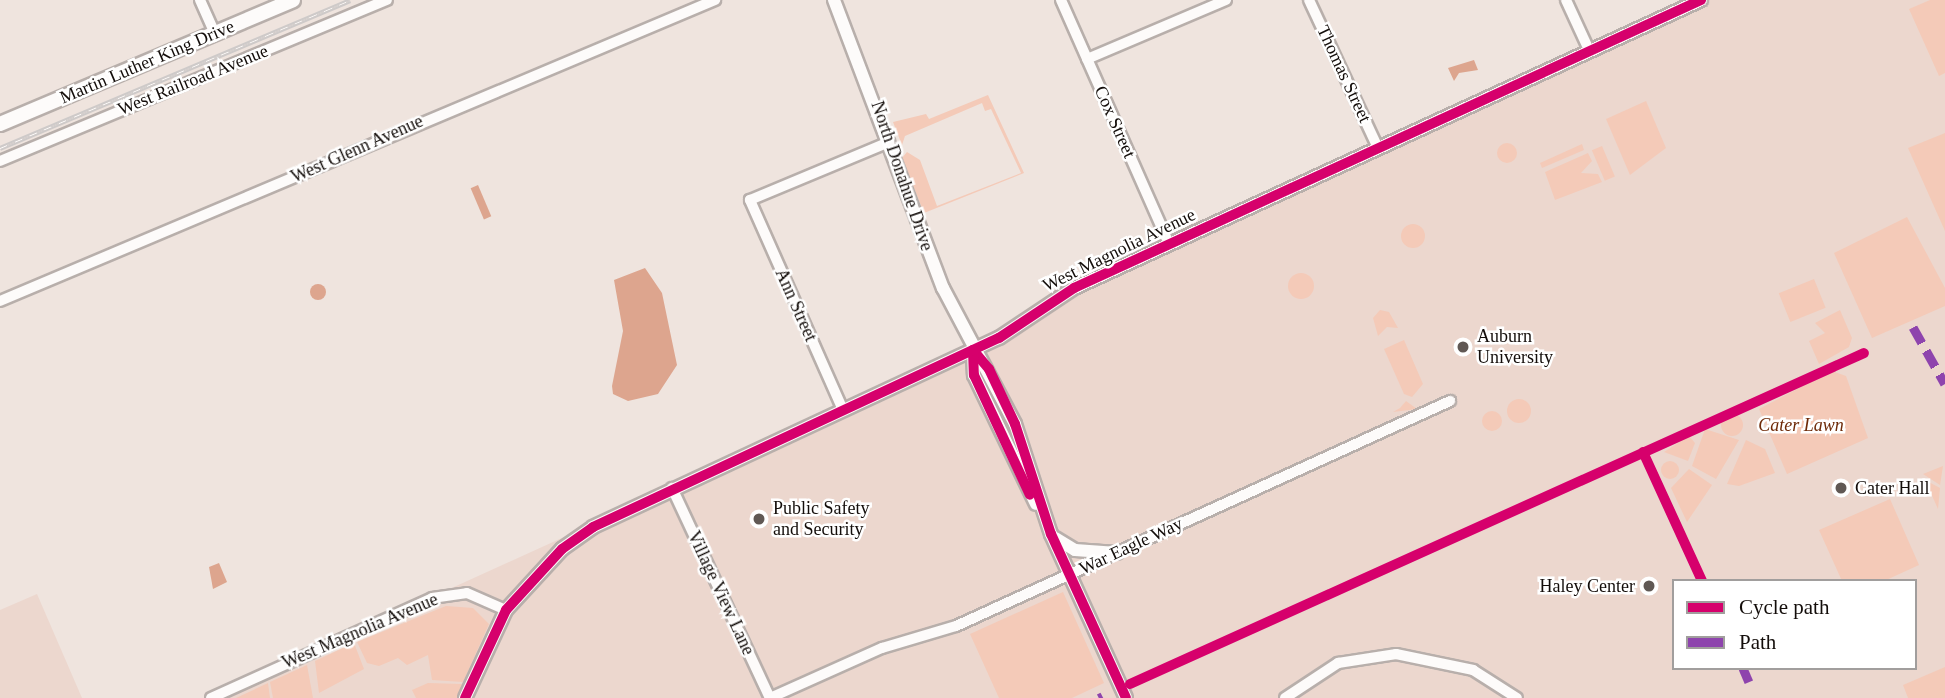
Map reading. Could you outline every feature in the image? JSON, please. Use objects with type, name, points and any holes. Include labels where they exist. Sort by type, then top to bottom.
[{"type":"main road","name":"Martin Luther King Drive","points":[[0,124],[293,0]]},
{"type":"street","points":[[200,0],[215,33]]},
{"type":"street","name":"West Railroad Avenue","points":[[0,161],[387,0]]},
{"type":"street","name":"West Glenn Avenue","points":[[0,301],[715,0]]},
{"type":"street","name":"North Donahue Drive","points":[[834,0],[973,350],[974,375],[1045,519],[1126,698]]},
{"type":"street","name":"Cox Street","points":[[1061,0],[1169,244]]},
{"type":"street","points":[[1087,59],[1226,0]]},
{"type":"street","name":"Thomas Street","points":[[1309,0],[1378,148]]},
{"type":"street","points":[[1566,0],[1589,50]]},
{"type":"street","name":"West Magnolia Avenue","points":[[211,698],[432,598],[467,593],[506,610],[577,538],[672,488],[973,350],[1054,298],[1701,0]]},
{"type":"street","name":"Ann Street","points":[[843,410],[750,200],[889,142]]},
{"type":"street","name":"War Eagle Way","points":[[770,698],[1069,575],[1450,401]]},
{"type":"street","name":"Village View Lane","points":[[672,488],[770,698]]},
{"type":"street","points":[[1051,534],[1075,550],[1117,552]]},
{"type":"street","points":[[465,698],[506,610]]},
{"type":"street","points":[[1285,698],[1338,663],[1396,654],[1473,670],[1517,698]]},
{"type":"shaded area","name":"Auburn University","points":[[1701,0],[1945,0],[1945,698],[210,698],[988,344],[1054,298]]},
{"type":"shaded area","points":[[1474,60],[1478,70],[1459,73],[1454,81],[1448,68]]},
{"type":"shaded area","points":[[478,185],[491,216],[484,219],[471,188]]},
{"type":"shaded area","points":[[645,268],[662,293],[677,365],[658,394],[628,401],[613,394],[612,386],[623,331],[614,280]]},
{"type":"shaded area","points":[[315,284],[321,284],[326,292],[324,298],[315,300],[310,295],[310,289]]},
{"type":"shaded area","points":[[219,563],[227,582],[213,589],[209,567]]},
{"type":"shaded area","points":[[37,594],[82,698],[0,698],[0,610]]},
{"type":"green space","points":[[1930,0],[1945,0],[1945,73],[1939,76],[1909,9]]},
{"type":"green space","points":[[988,95],[1024,173],[924,213],[902,158],[907,152],[920,160],[937,206],[1021,173],[991,109],[985,111],[982,103],[905,136],[902,145],[893,122],[926,114],[929,119]]},
{"type":"green space","points":[[1646,101],[1666,148],[1630,175],[1606,119]]},
{"type":"green space","points":[[1945,133],[1945,231],[1908,148]]},
{"type":"green space","points":[[1507,143],[1514,146],[1517,153],[1514,160],[1507,163],[1500,160],[1497,153],[1500,146]]},
{"type":"green space","points":[[1582,144],[1584,150],[1542,168],[1540,163]]},
{"type":"green space","points":[[1602,146],[1615,176],[1605,181],[1592,150]]},
{"type":"green space","points":[[1588,153],[1592,161],[1581,173],[1598,174],[1602,182],[1555,200],[1545,172]]},
{"type":"green space","points":[[1907,217],[1945,288],[1945,306],[1872,338],[1834,253]]},
{"type":"green space","points":[[1408,224],[1418,224],[1425,231],[1425,241],[1418,248],[1408,248],[1401,241],[1401,231]]},
{"type":"green space","points":[[1301,273],[1310,277],[1314,286],[1310,295],[1301,299],[1292,295],[1288,286],[1292,277]]},
{"type":"green space","points":[[1814,279],[1826,308],[1790,322],[1779,293]]},
{"type":"green space","points":[[1380,310],[1389,312],[1398,328],[1387,327],[1378,336],[1373,318]]},
{"type":"green space","points":[[1840,310],[1852,338],[1849,347],[1819,364],[1809,341],[1825,333],[1815,323]]},
{"type":"green space","points":[[1404,340],[1423,384],[1412,397],[1404,394],[1384,349]]},
{"type":"green space","name":"Cater Lawn","points":[[1832,371],[1846,376],[1868,438],[1787,474],[1759,409]]},
{"type":"green space","points":[[1519,399],[1527,403],[1531,411],[1527,419],[1519,423],[1511,419],[1507,411],[1511,403]]},
{"type":"green space","points":[[1406,401],[1417,409],[1393,412],[1400,408]]},
{"type":"green space","points":[[1492,411],[1499,414],[1502,421],[1499,428],[1492,431],[1485,428],[1482,421],[1485,414]]},
{"type":"green space","points":[[1732,414],[1740,417],[1743,425],[1740,433],[1732,436],[1724,433],[1721,425],[1724,417]]},
{"type":"green space","points":[[1705,429],[1739,440],[1716,479],[1692,466]]},
{"type":"green space","points":[[1689,436],[1695,443],[1688,461],[1664,452]]},
{"type":"green space","points":[[1746,440],[1765,449],[1775,473],[1739,486],[1727,484]]},
{"type":"green space","points":[[1670,461],[1676,464],[1679,470],[1676,476],[1670,479],[1664,476],[1661,470],[1664,464]]},
{"type":"green space","points":[[1943,466],[1940,485],[1923,474]]},
{"type":"green space","points":[[1689,469],[1712,485],[1687,522],[1671,488]]},
{"type":"green space","points":[[1925,480],[1940,488],[1938,509]]},
{"type":"green space","points":[[1890,499],[1919,565],[1888,579],[1841,579],[1819,530]]},
{"type":"green space","points":[[1063,592],[1104,683],[1072,698],[999,698],[970,634]]},
{"type":"green space","points":[[446,606],[473,608],[489,624],[463,682],[432,680],[428,655],[407,665],[398,658],[379,666],[367,663],[357,642]]},
{"type":"green space","points":[[354,643],[364,669],[319,693],[315,661]]},
{"type":"green space","points":[[307,665],[313,698],[273,698],[270,682]]},
{"type":"green space","points":[[1945,667],[1945,698],[1908,698],[1903,685]]},
{"type":"green space","points":[[268,683],[270,698],[236,698]]},
{"type":"green space","points":[[428,683],[462,684],[458,698],[416,698],[412,690]]},
{"type":"railway","points":[[0,148],[350,0]]},
{"type":"marked path","points":[[1913,327],[1945,384]]},
{"type":"marked path","points":[[1744,670],[1749,682]]},
{"type":"marked path","points":[[1099,698],[1103,696]]},
{"type":"cycle path","points":[[465,698],[506,610],[562,549],[593,527],[999,338],[1074,288],[1701,0]]},
{"type":"cycle path","points":[[973,350],[989,369],[1015,424],[1051,534],[1126,698]]},
{"type":"cycle path","points":[[973,350],[974,375],[1030,495]]},
{"type":"cycle path","points":[[1130,684],[1864,353]]},
{"type":"cycle path","points":[[1643,452],[1701,579]]},
{"type":"place","name":"Auburn University","points":[[1463,347]]},
{"type":"place","name":"Cater Hall","points":[[1841,488]]},
{"type":"place","name":"Public Safety and Security","points":[[759,519]]},
{"type":"place","name":"Haley Center","points":[[1649,586]]}]
